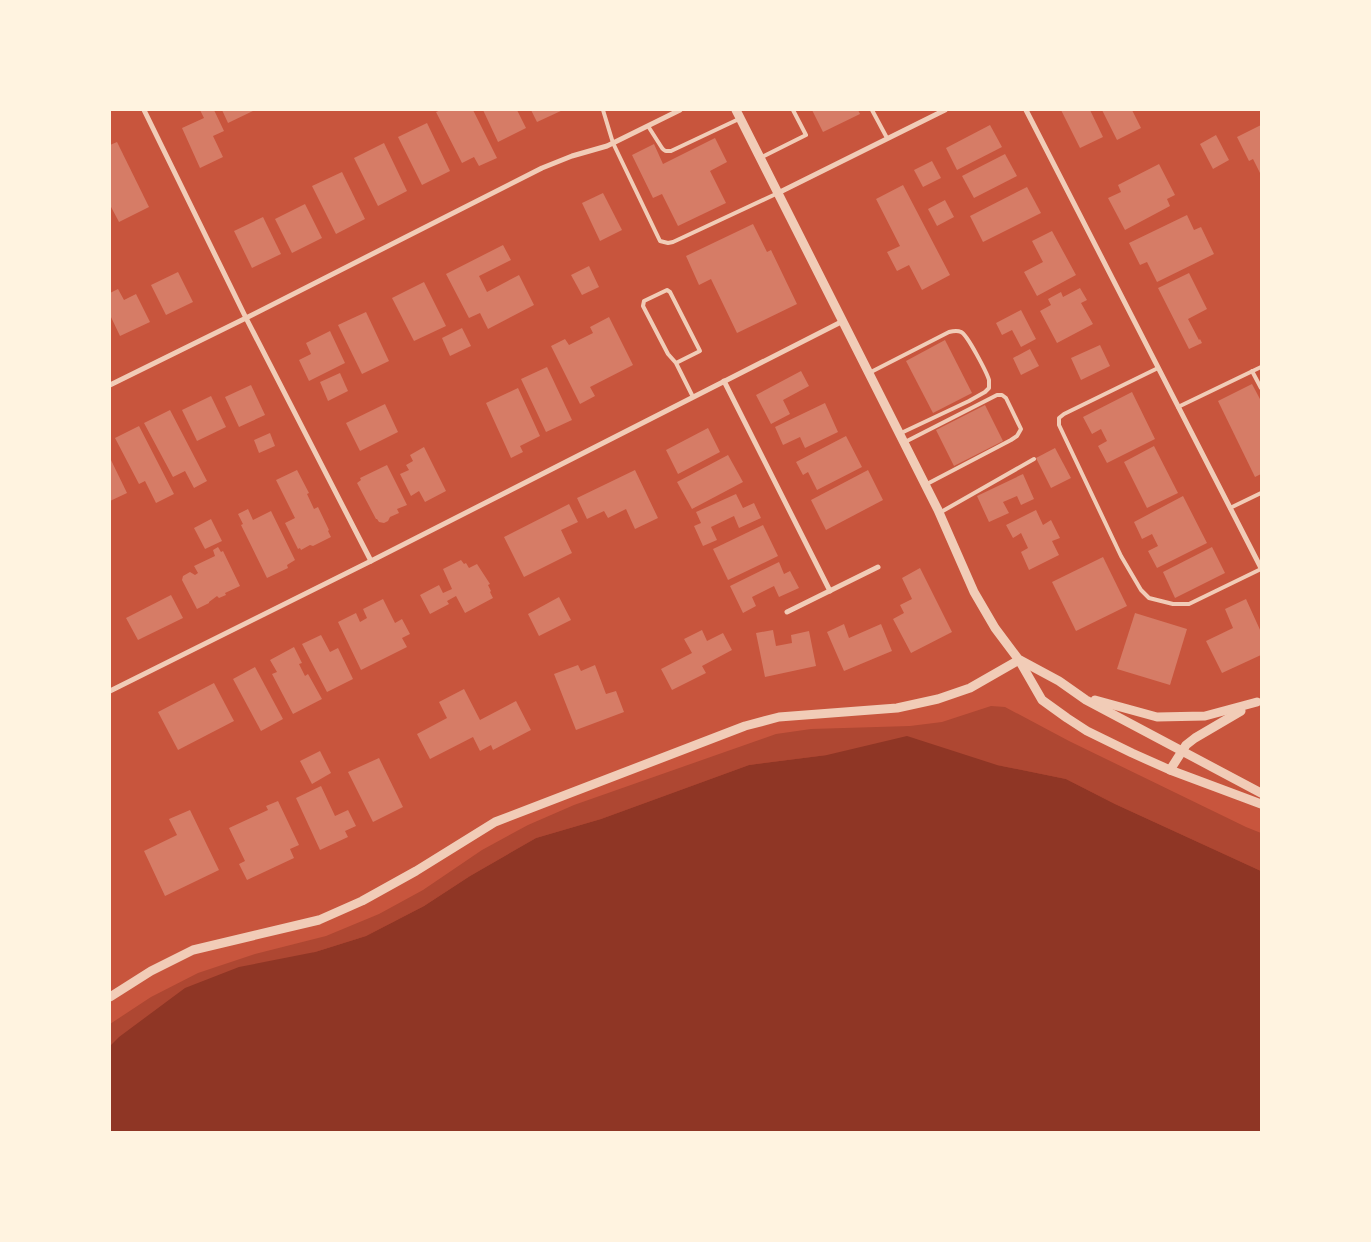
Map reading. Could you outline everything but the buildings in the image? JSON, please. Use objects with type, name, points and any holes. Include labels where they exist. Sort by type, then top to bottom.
[{"type":"street","points":[[144,110],[246,318],[371,562]]},
{"type":"street","points":[[110,385],[542,168],[613,143],[680,110]]},
{"type":"street","points":[[778,193],[945,110]]},
{"type":"street","points":[[1026,110],[1261,568]]},
{"type":"street","points":[[738,112],[939,513],[984,610],[1019,660],[1042,700],[1087,731],[1170,770],[1261,804]]},
{"type":"street","points":[[110,691],[371,562],[843,321]]},
{"type":"street","points":[[724,381],[830,591]]},
{"type":"street","points":[[787,612],[878,567]]},
{"type":"street","points":[[1019,660],[1059,681],[1083,698],[1261,793]]},
{"type":"street","points":[[110,997],[151,972],[193,950],[319,920],[362,901],[416,871],[495,822],[745,726],[780,717],[897,708],[938,699],[970,688],[1019,660]]},
{"type":"street","points":[[1083,698],[1156,717],[1205,716],[1259,701]]},
{"type":"street","points":[[1170,770],[1186,745],[1234,714],[1259,701]]},
{"type":"lane","points":[[603,110],[613,143],[660,241],[673,242],[778,193]]},
{"type":"lane","points":[[760,158],[806,135],[793,110]]},
{"type":"lane","points":[[872,110],[887,138]]},
{"type":"lane","points":[[648,126],[664,151],[671,151],[738,112]]},
{"type":"lane","points":[[676,363],[700,351],[670,292],[667,290],[642,303],[693,397]]},
{"type":"lane","points":[[869,373],[949,332],[962,332],[973,347],[989,381],[989,388],[985,392],[899,434]]},
{"type":"lane","points":[[1158,368],[1059,418],[1059,424],[1122,556],[1141,590],[1149,598],[1174,604],[1189,604],[1261,568]]},
{"type":"lane","points":[[1178,407],[1261,368]]},
{"type":"lane","points":[[1252,371],[1261,388]]},
{"type":"lane","points":[[904,443],[997,395],[1002,395],[1006,398],[1015,415],[1021,429],[1017,436],[925,485]]},
{"type":"lane","points":[[939,513],[1034,459]]},
{"type":"lane","points":[[1230,508],[1261,493]]},
{"type":"shaded area","points":[[991,706],[1005,707],[1069,741],[1261,833],[1261,871],[1115,804],[1066,779],[997,765],[827,755],[749,765],[601,819],[536,838],[470,876],[424,906],[366,936],[315,952],[110,1046],[110,1024],[151,997],[198,973],[255,954],[326,936],[379,914],[423,890],[482,850],[528,825],[574,805],[776,734],[811,729],[910,726],[942,722]]},
{"type":"shaded area","points":[[907,736],[997,765],[1066,779],[1115,804],[1261,871],[1261,1132],[110,1132],[110,1046],[119,1037],[185,988],[239,967],[315,952],[366,936],[424,906],[470,876],[536,838],[601,819],[749,765],[827,755]]}]
